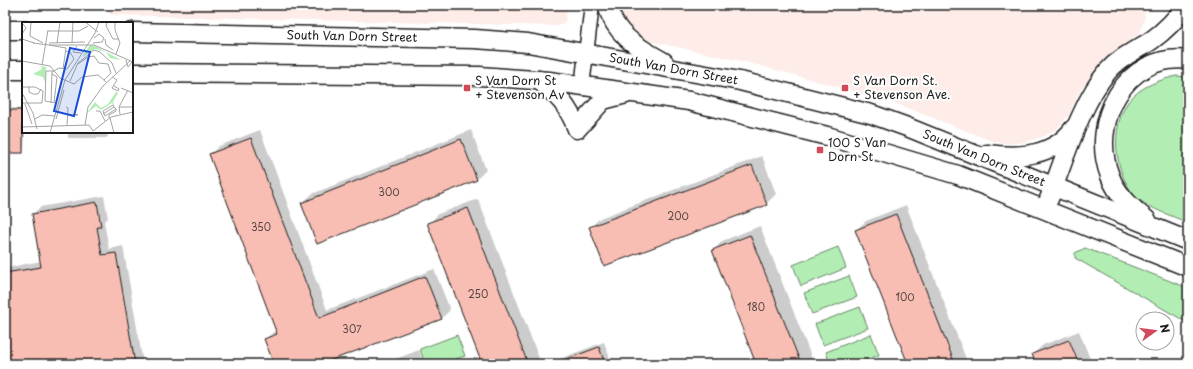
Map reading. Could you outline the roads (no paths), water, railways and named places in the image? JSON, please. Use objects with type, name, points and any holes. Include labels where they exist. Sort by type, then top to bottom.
[{"type":"main road","points":[[607,5],[615,26],[626,38],[675,69]]},
{"type":"main road","points":[[1044,210],[1083,115],[1098,84],[1108,71],[1121,59],[1154,39],[1168,27],[1187,5]]},
{"type":"main road","points":[[5,30],[22,30]]},
{"type":"main road","name":"South Van Dorn Street","points":[[133,32],[475,39],[528,43],[773,88],[871,114],[907,127],[1188,242]]},
{"type":"main road","points":[[1157,229],[1135,211],[1115,187],[1106,161],[1104,132],[1108,111],[1119,92],[1129,80],[1142,70],[1157,64],[1173,59],[1188,60]]},
{"type":"main road","points":[[5,70],[22,70]]},
{"type":"main road","name":"South Van Dorn Street","points":[[133,73],[450,75],[539,80],[689,101],[827,136],[958,175],[1188,267]]},
{"type":"main road","points":[[539,80],[557,95],[567,107],[577,128],[603,100],[632,92]]},
{"type":"main road","points":[[966,151],[1012,156],[1035,154],[1047,149],[1064,138],[1083,115]]},
{"type":"main road","points":[[1066,218],[1075,196]]},
{"type":"street","points":[[582,86],[592,5]]},
{"type":"place","name":"S Van Dorn St + Stevenson Av","points":[[467,88]]},
{"type":"place","name":"S Van Dorn St. + Stevenson Ave.","points":[[845,88]]},
{"type":"place","name":"100 S Van Dorn St","points":[[820,150]]}]
